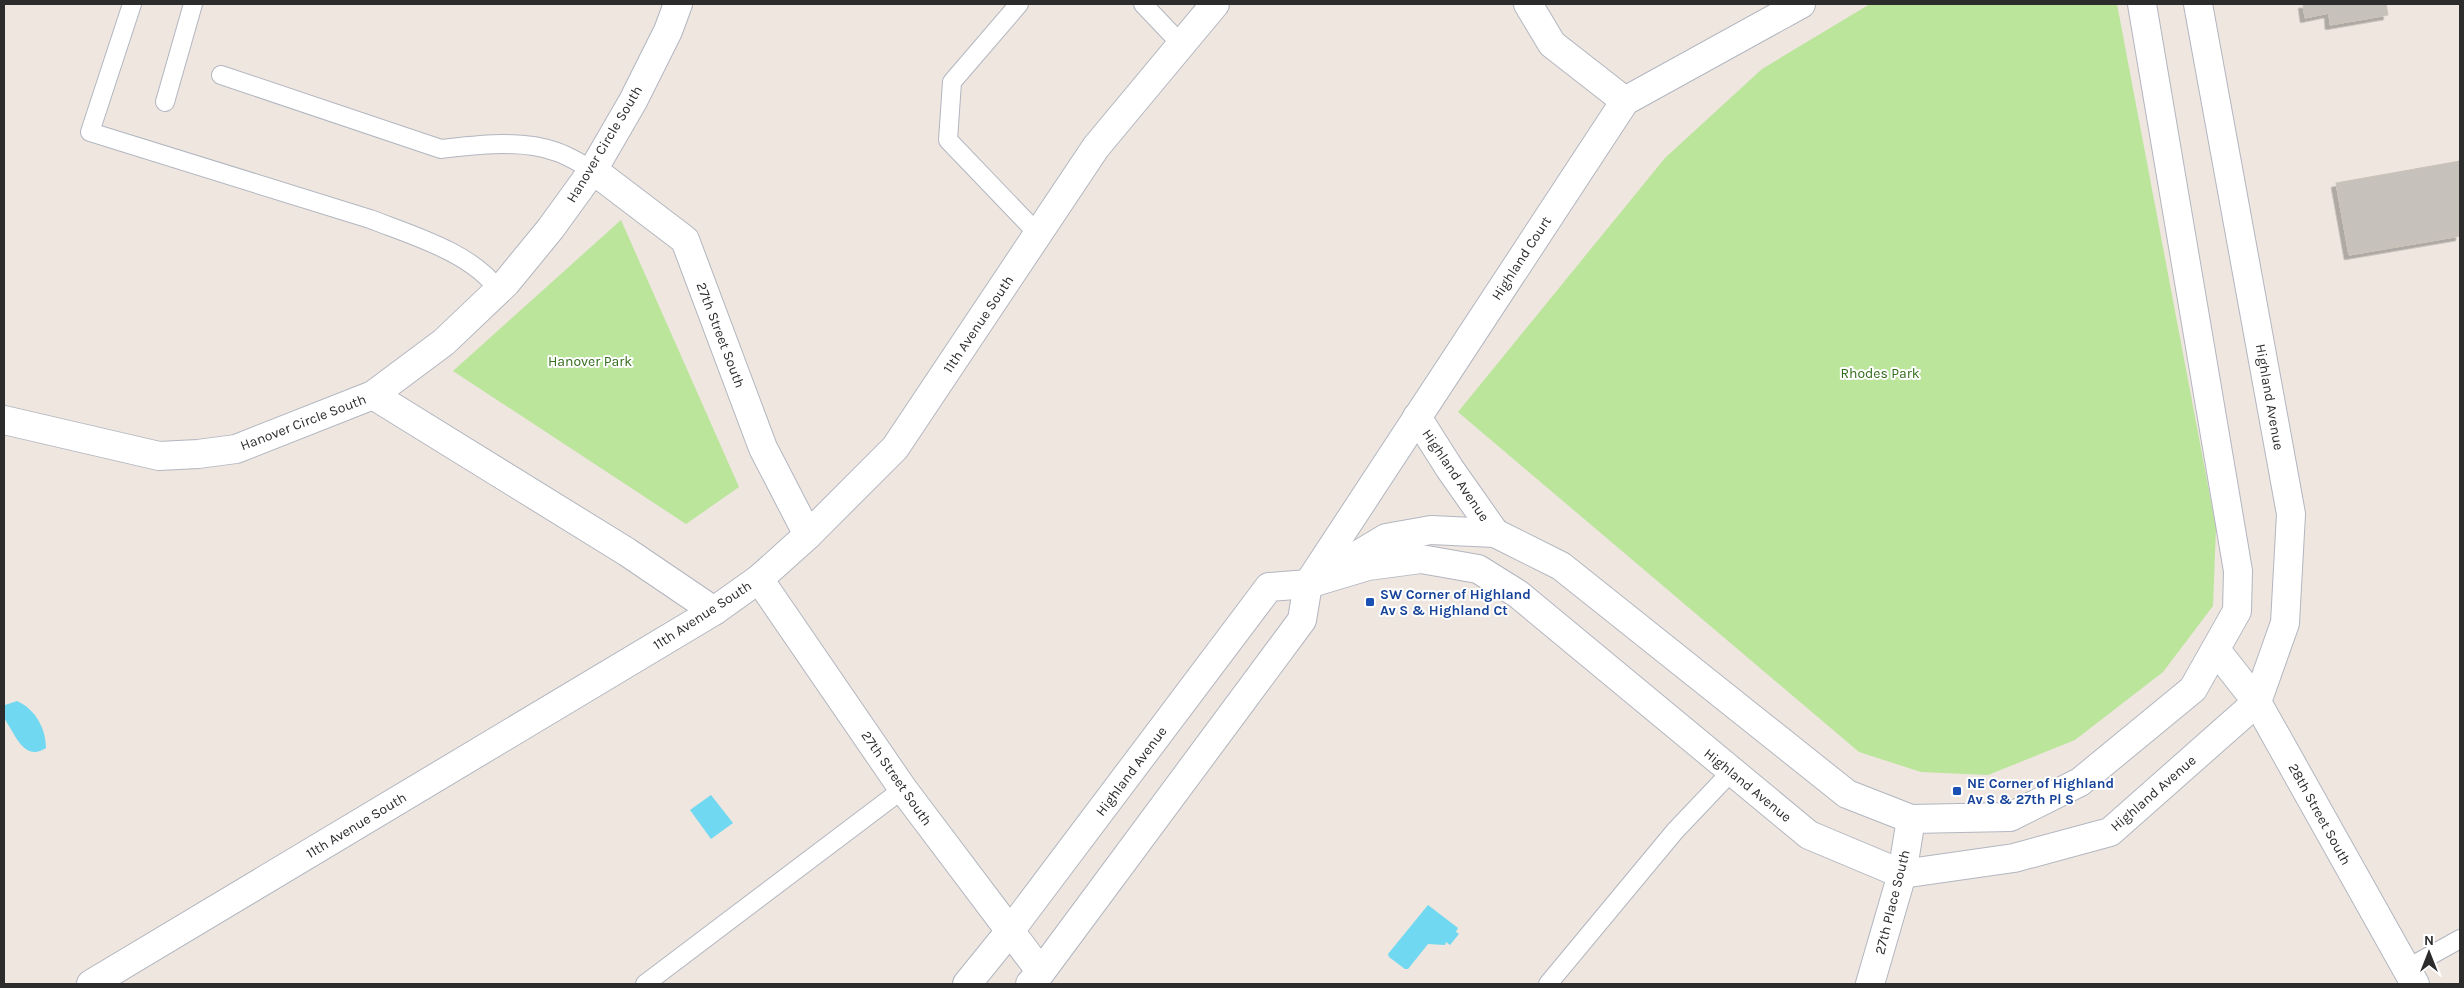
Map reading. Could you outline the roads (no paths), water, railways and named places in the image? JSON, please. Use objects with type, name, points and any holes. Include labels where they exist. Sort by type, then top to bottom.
[{"type":"street","name":"Hanover Circle South","points":[[4,420],[159,456],[198,454],[236,449],[373,395],[444,342],[498,290],[551,228],[593,170],[633,101],[668,31],[678,4]]},
{"type":"street","name":"11th Avenue South","points":[[91,984],[714,611],[759,579],[808,535],[895,448],[1096,147],[1214,4]]},
{"type":"street","points":[[1528,4],[1552,44],[1624,101]]},
{"type":"street","name":"Highland Court","points":[[1308,584],[1624,101],[1801,4]]},
{"type":"street","name":"Highland Avenue","points":[[1308,584],[1386,538],[1431,530],[1495,533],[1561,566],[1847,794],[1911,819],[2010,817],[2080,782],[2193,689],[2237,611],[2238,571],[2142,4]]},
{"type":"street","name":"Highland Avenue","points":[[967,984],[1010,932],[1269,587],[1308,584],[1368,566],[1421,559],[1478,568],[1518,594],[1809,835],[1902,874],[2014,858],[2110,832],[2257,702],[2285,623],[2291,514],[2198,4]]},
{"type":"street","name":"27th Street South","points":[[593,170],[685,240],[763,448],[808,535]]},
{"type":"street","points":[[373,395],[627,552],[714,611]]},
{"type":"street","name":"Highland Avenue","points":[[1417,417],[1450,469],[1495,533]]},
{"type":"street","name":"27th Street South","points":[[759,579],[903,789],[1010,932],[1036,978]]},
{"type":"street","points":[[1036,978],[1302,620],[1308,584]]},
{"type":"street","name":"28th Street South","points":[[2216,650],[2257,702],[2411,976]]},
{"type":"street","name":"27th Place South","points":[[1870,984],[1902,874],[1911,819]]},
{"type":"lane","points":[[132,4],[90,132],[370,219],[455,254],[477,266],[489,276],[498,290]]},
{"type":"lane","points":[[165,102],[193,4]]},
{"type":"lane","points":[[1019,4],[952,82],[948,140],[1038,234]]},
{"type":"lane","points":[[1143,4],[1181,44]]},
{"type":"lane","points":[[221,75],[440,148],[531,146],[558,152],[593,170]]},
{"type":"lane","points":[[1548,984],[1675,831],[1731,772]]},
{"type":"lane","points":[[645,984],[903,789]]},
{"type":"lane","points":[[2411,976],[2460,939]]},
{"type":"water","points":[[17,701],[34,714],[42,726],[46,748],[35,752],[30,751],[15,736],[5,719],[4,713],[5,705]]},
{"type":"water","points":[[711,795],[733,823],[711,839],[690,810]]},
{"type":"water","points":[[1428,905],[1458,928],[1456,932],[1459,934],[1450,945],[1446,942],[1445,945],[1428,944],[1408,969],[1405,969],[1389,957],[1388,954]]},
{"type":"place","name":"SW Corner of Highland Av S & Highland Ct","points":[[1370,602]]},
{"type":"place","name":"NE Corner of Highland Av S & 27th Pl S","points":[[1957,791]]},
{"type":"park label","name":"Hanover Park","points":[[590,361]]},
{"type":"park label","name":"Rhodes Park","points":[[1880,373]]}]
